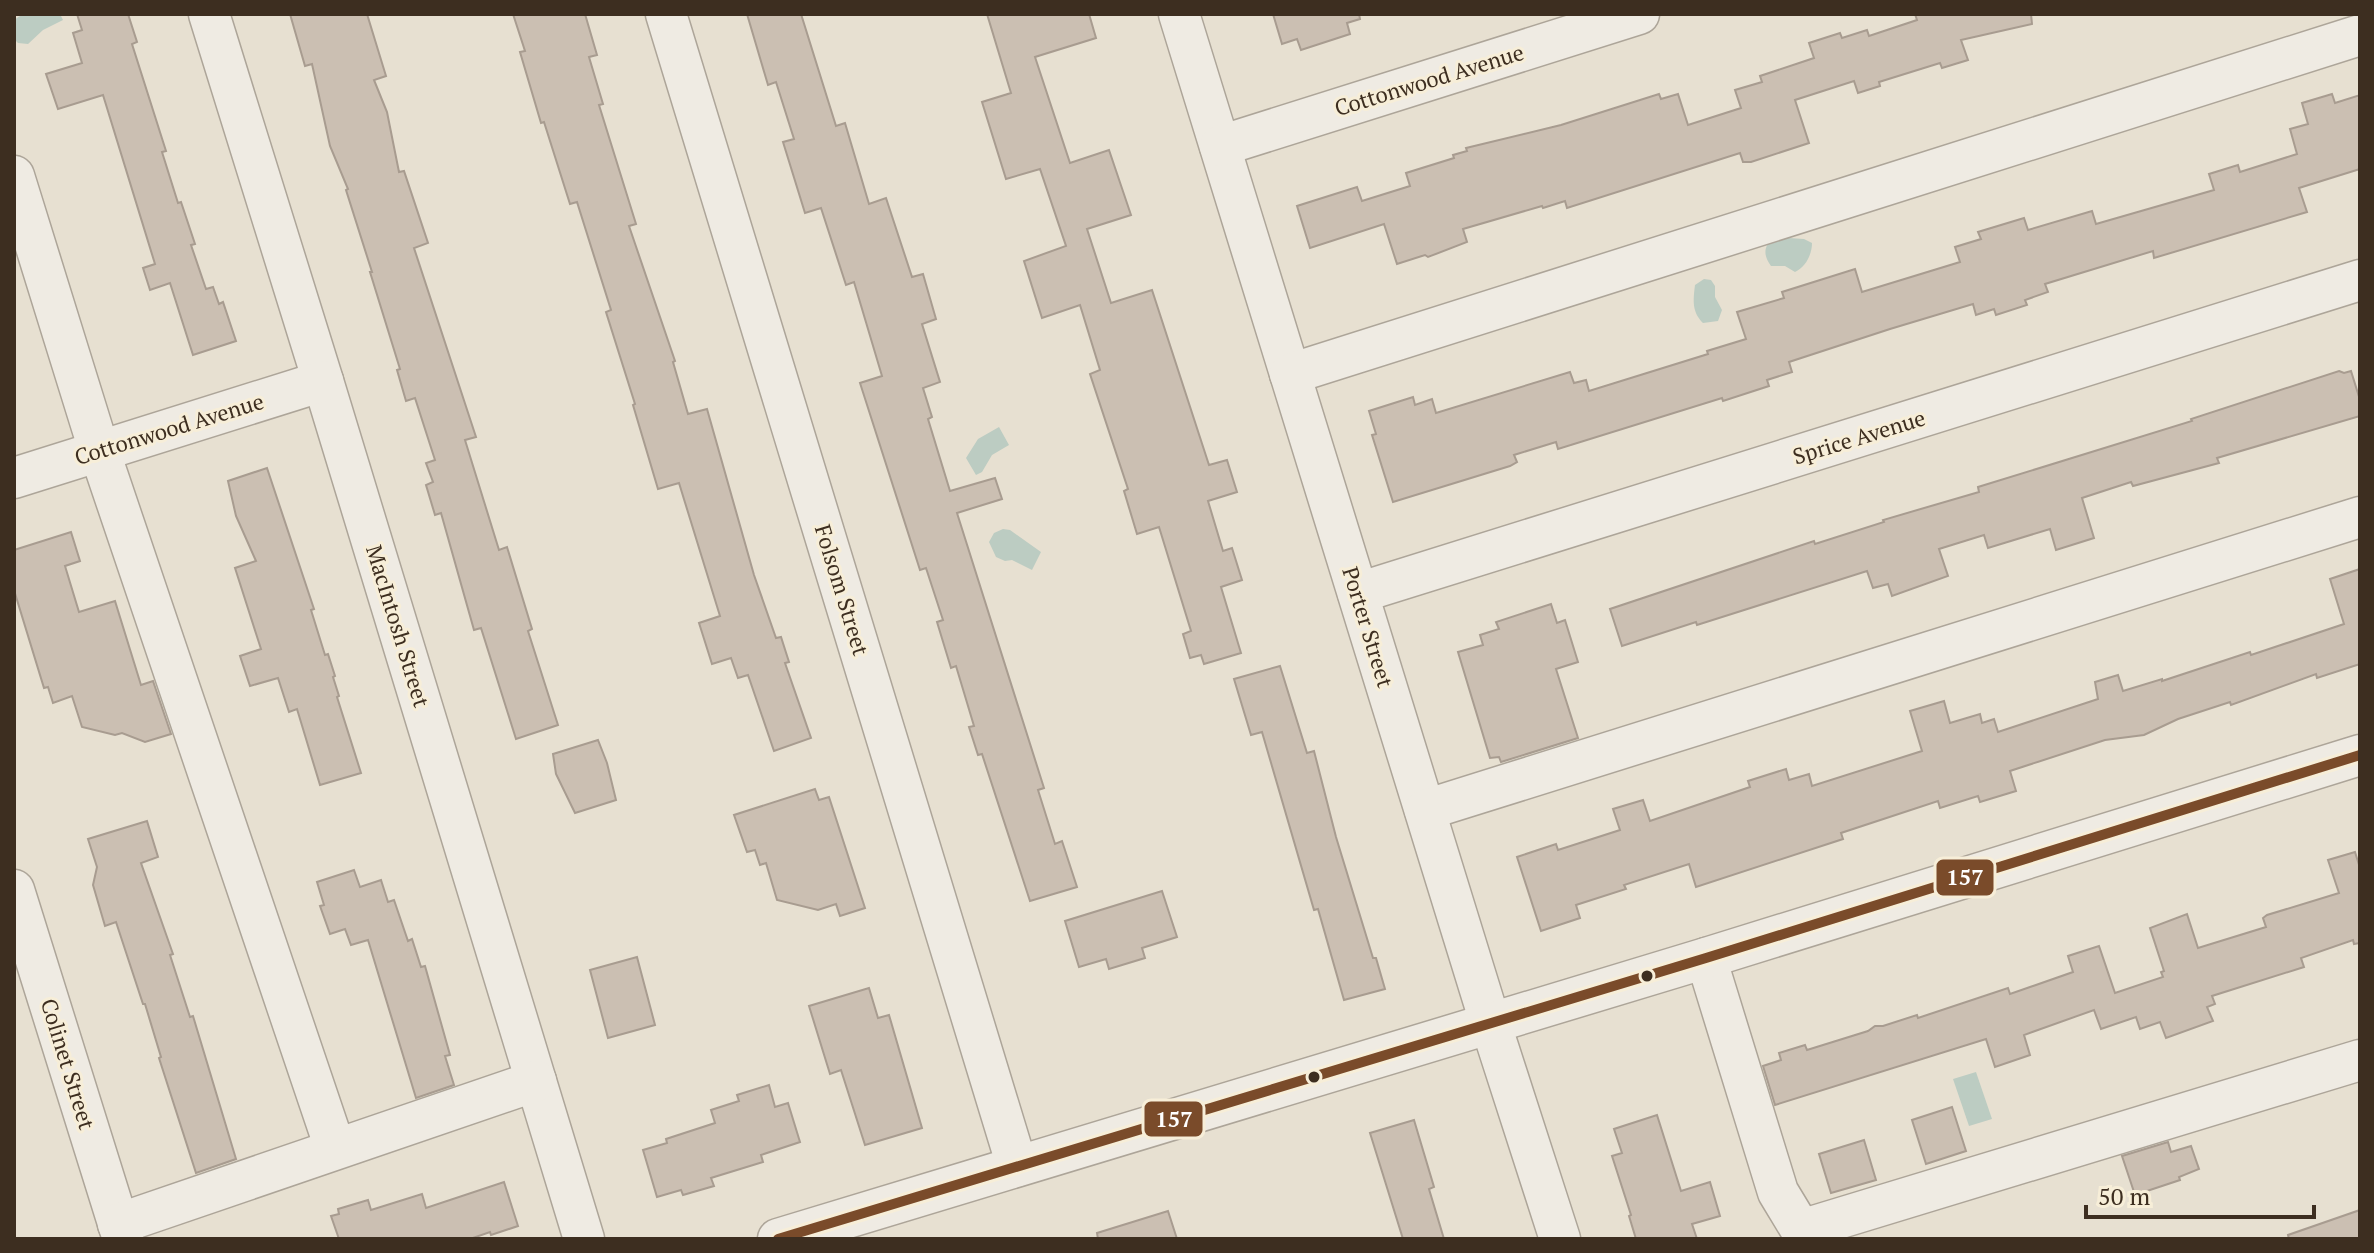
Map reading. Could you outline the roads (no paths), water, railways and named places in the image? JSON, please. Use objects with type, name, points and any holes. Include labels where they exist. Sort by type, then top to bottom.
[{"type":"street","name":"MacIntosh Street","points":[[209,14],[584,1239]]},
{"type":"street","name":"Folsom Street","points":[[666,14],[1017,1166]]},
{"type":"street","name":"Porter Street","points":[[1179,14],[1560,1239]]},
{"type":"street","name":"Cottonwood Avenue","points":[[1220,146],[1639,14]]},
{"type":"street","points":[[1290,374],[2360,35]]},
{"type":"street","points":[[14,176],[99,450],[335,1148]]},
{"type":"street","name":"Sprice Avenue","points":[[1358,593],[2360,280]]},
{"type":"street","name":"Cottonwood Avenue","points":[[14,478],[323,381]]},
{"type":"street","points":[[1425,810],[2360,517]]},
{"type":"street","points":[[778,1239],[1706,958],[2360,755]]},
{"type":"street","name":"Colinet Street","points":[[14,890],[120,1232]]},
{"type":"street","points":[[1706,958],[1778,1192],[1801,1230],[2360,1060]]},
{"type":"street","points":[[120,1232],[335,1148],[536,1081]]}]
